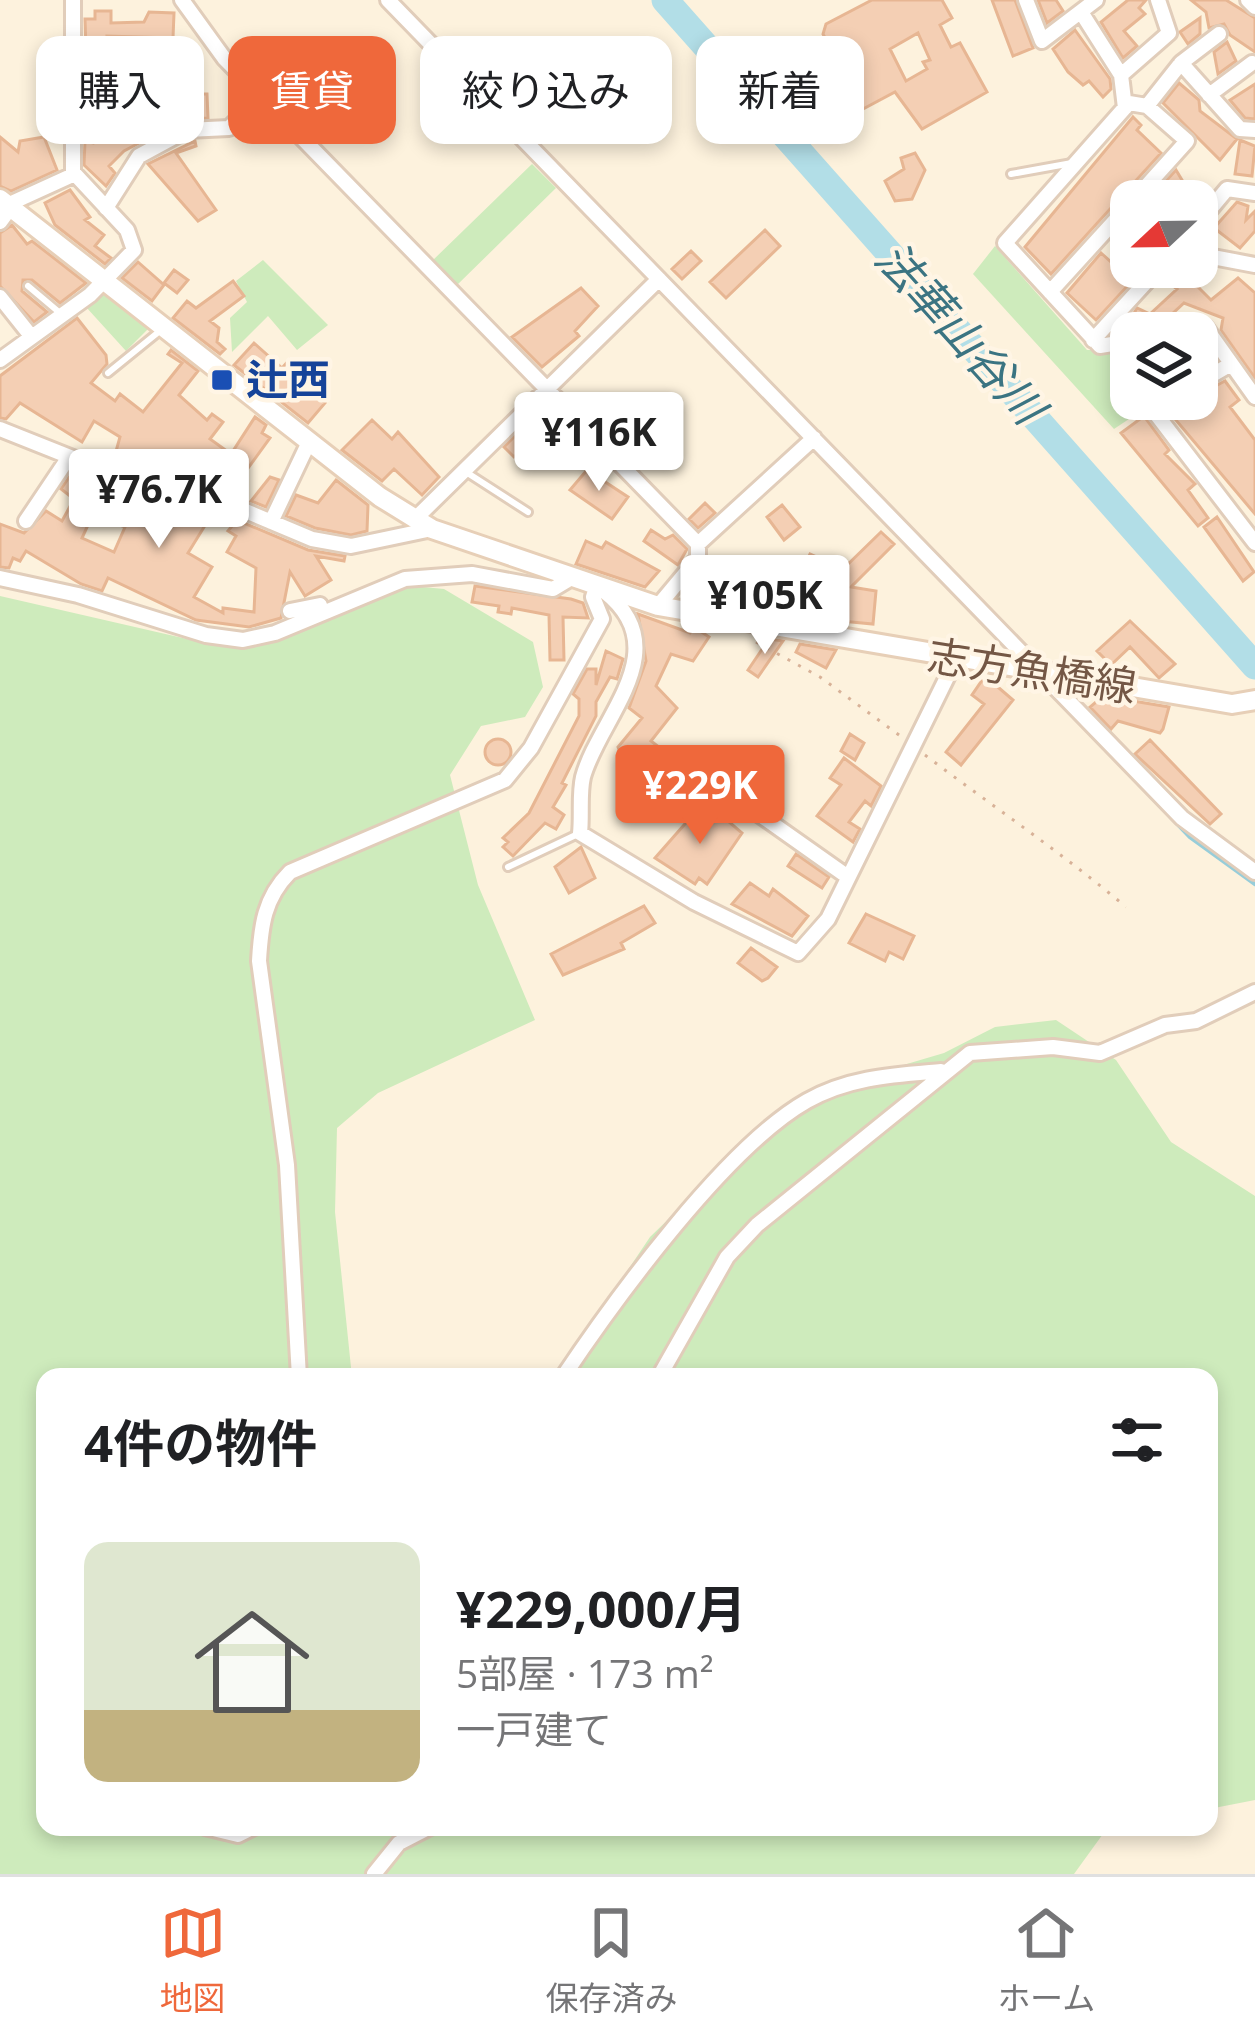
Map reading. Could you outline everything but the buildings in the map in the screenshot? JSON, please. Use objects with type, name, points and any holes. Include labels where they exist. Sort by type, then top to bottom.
[{"type":"main road","name":"志方魚橋線","points":[[4,208],[423,524],[658,606],[1232,704],[1255,700]]},
{"type":"street","points":[[0,360],[106,282],[134,250],[127,230],[75,174],[73,0]]},
{"type":"street","points":[[182,0],[228,62]]},
{"type":"street","points":[[388,0],[1182,818],[1255,872]]},
{"type":"street","points":[[1026,0],[1042,41],[1096,0]]},
{"type":"street","points":[[1121,76],[1169,33],[1158,0]]},
{"type":"street","points":[[1248,0],[1255,7]]},
{"type":"street","points":[[1081,12],[1121,76],[1125,108]]},
{"type":"street","points":[[1110,344],[1100,346],[1093,340],[1005,243],[1125,108],[1148,106],[1181,64],[1220,34]]},
{"type":"street","points":[[1209,95],[1252,63]]},
{"type":"street","points":[[1181,64],[1240,129],[1255,130]]},
{"type":"street","points":[[1148,106],[1187,141],[1152,180]]},
{"type":"street","points":[[106,208],[140,157],[199,127],[228,128]]},
{"type":"street","points":[[308,144],[698,544],[698,558],[658,606]]},
{"type":"street","points":[[4,208],[75,174]]},
{"type":"street","points":[[1218,200],[1227,189],[1255,193]]},
{"type":"street","points":[[1050,292],[1110,226]]},
{"type":"street","points":[[1218,258],[1255,265]]},
{"type":"street","points":[[0,429],[118,476],[224,502],[351,546],[423,524],[464,471],[659,280]]},
{"type":"street","points":[[1093,340],[1141,288]]},
{"type":"street","points":[[0,297],[31,336]]},
{"type":"street","points":[[1218,345],[1254,393]]},
{"type":"street","points":[[1218,372],[1231,364]]},
{"type":"street","points":[[1161,420],[1255,543]]},
{"type":"street","points":[[698,544],[814,438]]},
{"type":"street","points":[[272,522],[309,442]]},
{"type":"street","points":[[26,521],[69,457]]},
{"type":"street","points":[[0,578],[78,595],[206,635],[243,640],[275,633],[405,579],[472,574],[553,590],[573,577]]},
{"type":"street","points":[[298,1368],[286,1165],[259,961],[260,929],[272,890],[290,872],[505,780],[531,748],[602,619],[593,597],[597,586],[617,601],[634,638],[634,673],[583,777],[580,833],[694,902],[798,953],[828,920],[956,659]]},
{"type":"street","points":[[290,611],[338,605]]},
{"type":"street","points":[[695,769],[848,877]]},
{"type":"street","points":[[664,1368],[727,1257],[757,1225],[970,1053],[1053,1047],[1100,1053],[1165,1025],[1196,1021],[1255,992]]},
{"type":"street","points":[[569,1368],[622,1290],[775,1125],[807,1100],[861,1079],[946,1071]]},
{"type":"street","points":[[374,1874],[398,1843],[412,1836]]},
{"type":"lane","points":[[1011,174],[1076,163]]},
{"type":"lane","points":[[28,286],[60,314]]},
{"type":"lane","points":[[108,373],[164,328]]},
{"type":"lane","points":[[464,471],[528,512]]},
{"type":"lane","points":[[508,867],[580,833]]},
{"type":"path","points":[[739,622],[763,648],[820,677],[959,785],[1021,822],[1126,907]]},
{"type":"green space","points":[[532,164],[556,188],[455,287],[431,262]]},
{"type":"green space","points":[[995,246],[1087,350],[1110,350],[1110,420],[1128,420],[1114,429],[973,274]]},
{"type":"green space","points":[[263,260],[328,325],[297,350],[268,316],[232,352],[230,318],[247,302],[236,281]]},
{"type":"green space","points":[[108,291],[153,324],[126,351],[86,307]]},
{"type":"green space","points":[[402,585],[444,589],[533,642],[543,687],[525,717],[481,726],[450,775],[478,885],[535,1020],[378,1093],[337,1128],[335,1212],[351,1368],[36,1368],[36,1836],[1101,1836],[1074,1874],[0,1874],[0,596],[222,647],[278,638]]},
{"type":"green space","points":[[1056,1020],[1116,1060],[1171,1142],[1255,1196],[1255,1800],[1218,1807],[1218,1368],[562,1368],[650,1237],[749,1141],[812,1092],[944,1053],[995,1027]]},
{"type":"waterway","name":"法華山谷川","points":[[665,0],[1255,666]]},
{"type":"waterway","points":[[692,323],[776,409]]},
{"type":"waterway","points":[[1128,772],[1190,837],[1255,884]]},
{"type":"place","name":"辻西","points":[[222,380]]}]
